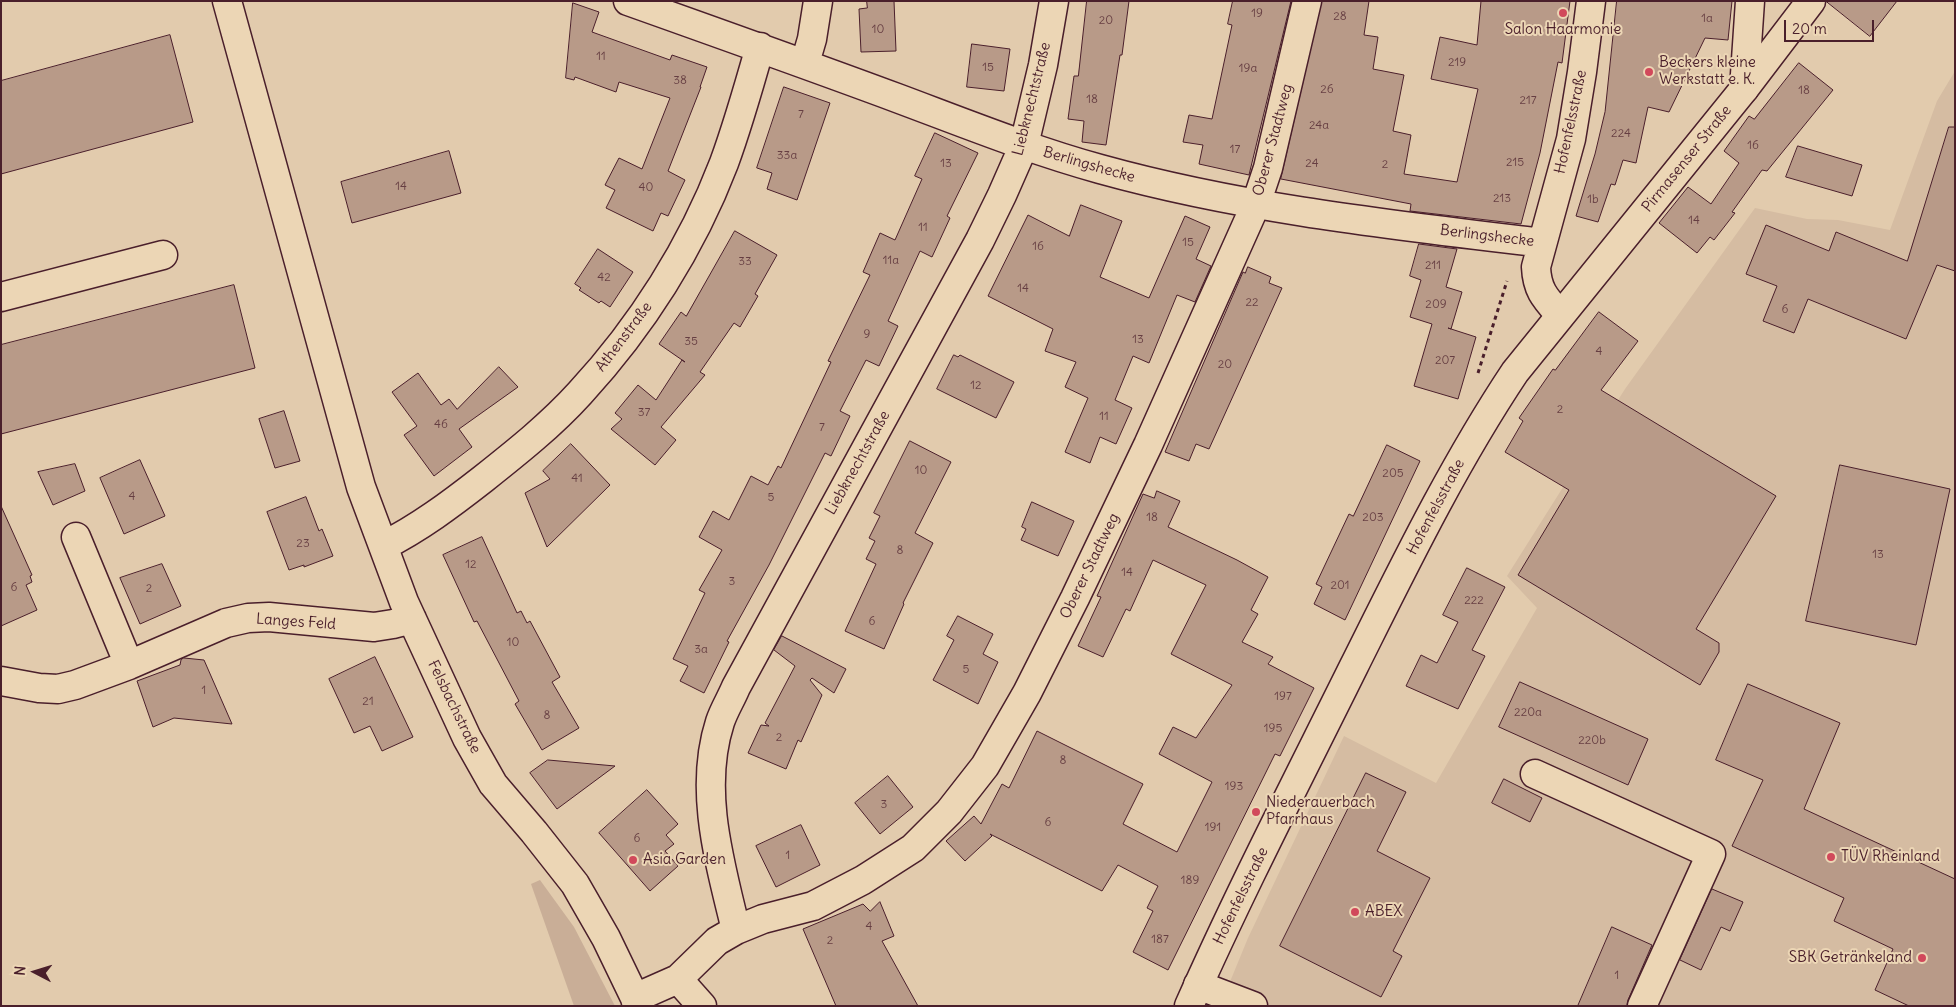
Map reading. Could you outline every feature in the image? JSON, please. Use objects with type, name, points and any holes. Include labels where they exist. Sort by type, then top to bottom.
[{"type":"street","name":"Felsbachstraße","points":[[226,1],[361,487],[412,619],[467,738],[492,784],[534,832],[575,884],[606,938],[636,1002],[678,979]]},
{"type":"street","name":"Berlingshecke","points":[[628,1],[805,63],[1024,145],[1098,169],[1154,183],[1256,204],[1344,219],[1531,241]]},
{"type":"street","points":[[805,63],[812,39],[818,1]]},
{"type":"street","name":"Liebknechtstraße","points":[[736,930],[716,846],[712,802],[712,759],[720,722],[736,687],[980,240],[1002,196],[1024,145],[1043,65],[1054,1]]},
{"type":"street","name":"Oberer Stadtweg","points":[[678,979],[717,941],[736,930],[763,919],[813,906],[863,880],[913,848],[949,812],[985,766],[1027,693],[1083,581],[1148,445],[1256,204],[1268,168],[1307,1]]},
{"type":"street","name":"Hofenfelsstraße","points":[[1193,995],[1325,724],[1432,513],[1482,421],[1515,372],[1560,315],[1543,297],[1536,281],[1536,267],[1531,241],[1571,139],[1591,1]]},
{"type":"street","points":[[1744,89],[1750,1]]},
{"type":"street","name":"Pirmasenser Straße","points":[[1560,315],[1744,89],[1811,1]]},
{"type":"street","name":"Athenstraße","points":[[383,546],[412,531],[454,502],[546,427],[580,394],[624,340],[642,316],[675,264],[701,214],[724,164],[760,47]]},
{"type":"street","points":[[1,297],[163,255]]},
{"type":"street","points":[[76,537],[129,665]]},
{"type":"street","name":"Langes Feld","points":[[1,681],[39,688],[58,689],[75,685],[129,665],[226,623],[248,618],[269,617],[374,627],[412,619]]},
{"type":"street","points":[[1535,774],[1711,854],[1642,1006]]},
{"type":"street","points":[[678,979],[702,1006]]},
{"type":"street","points":[[1193,995],[1253,1006]]},
{"type":"path","points":[[1477,380],[1478,370],[1531,241]]},
{"type":"shaded area","points":[[1955,71],[1955,1006],[1220,1006],[1248,938],[1344,736],[1436,783],[1537,608],[1507,576],[1625,389],[1755,208],[1807,219],[1838,220],[1890,230],[1937,101]]},
{"type":"shaded area","points":[[540,880],[574,927],[615,1006],[574,1006],[531,884]]},
{"type":"building","points":[[867,1],[894,1],[896,51],[861,52],[859,9],[867,8]]},
{"type":"building","points":[[1087,1],[1129,1],[1122,55],[1120,55],[1106,145],[1082,142],[1084,121],[1068,119],[1074,76],[1078,76]]},
{"type":"building","points":[[1233,1],[1291,1],[1249,175],[1199,164],[1203,145],[1183,142],[1189,115],[1212,119],[1232,25],[1228,24]]},
{"type":"building","points":[[1322,1],[1369,1],[1364,35],[1378,37],[1373,69],[1404,75],[1393,131],[1411,135],[1404,174],[1457,182],[1478,89],[1431,79],[1440,37],[1477,45],[1481,1],[1570,1],[1562,63],[1558,62],[1540,153],[1521,224],[1410,211],[1411,204],[1281,179]]},
{"type":"building","points":[[1617,1],[1732,1],[1728,40],[1705,38],[1669,112],[1648,107],[1636,163],[1623,160],[1615,185],[1611,184],[1598,222],[1576,216],[1595,154],[1605,112]]},
{"type":"building","points":[[1826,1],[1897,1],[1870,36]]},
{"type":"building","points":[[573,3],[599,12],[592,32],[670,60],[672,55],[707,67],[668,171],[685,180],[668,216],[661,213],[653,231],[606,208],[615,190],[605,185],[619,158],[642,169],[670,98],[619,82],[616,92],[575,77],[574,80],[566,78]]},
{"type":"building","points":[[170,35],[193,122],[1,174],[1,81]]},
{"type":"building","points":[[972,44],[1010,49],[1004,91],[967,87]]},
{"type":"building","points":[[1799,63],[1833,90],[1767,171],[1762,170],[1732,212],[1735,213],[1714,240],[1710,237],[1697,253],[1659,223],[1688,187],[1711,204],[1739,163],[1724,151],[1749,116],[1754,119]]},
{"type":"building","points":[[784,87],[830,103],[797,200],[767,189],[772,173],[757,168]]},
{"type":"building","points":[[1949,127],[1955,127],[1955,271],[1937,265],[1906,339],[1808,299],[1794,333],[1763,321],[1777,286],[1746,274],[1766,225],[1829,251],[1836,232],[1907,261]]},
{"type":"building","points":[[935,133],[978,153],[947,216],[950,218],[932,257],[920,251],[888,321],[898,326],[879,366],[866,360],[840,411],[850,416],[831,456],[825,453],[769,565],[727,641],[729,642],[704,693],[680,681],[688,666],[673,659],[705,593],[699,590],[722,550],[699,537],[713,511],[729,520],[751,476],[768,485],[778,466],[781,468],[831,362],[828,361],[870,275],[863,272],[880,233],[895,240],[922,179],[915,176]]},
{"type":"building","points":[[1798,146],[1862,165],[1852,196],[1786,177]]},
{"type":"building","points":[[449,151],[461,193],[352,223],[341,182]]},
{"type":"building","points":[[1081,205],[1122,221],[1100,277],[1149,298],[1185,216],[1210,227],[1196,259],[1211,266],[1195,302],[1177,295],[1149,363],[1133,356],[1115,400],[1132,408],[1116,444],[1100,437],[1090,463],[1065,452],[1088,398],[1065,387],[1076,362],[1045,351],[1053,329],[988,296],[1028,215],[1069,236]]},
{"type":"building","points":[[735,231],[777,255],[755,294],[758,296],[740,327],[734,323],[700,372],[705,375],[661,427],[676,440],[655,465],[611,429],[622,419],[615,413],[638,385],[656,400],[682,360],[685,362],[659,344],[681,312],[686,316]]},
{"type":"building","points":[[1419,244],[1457,249],[1446,287],[1462,292],[1451,329],[1476,337],[1458,399],[1414,386],[1432,324],[1410,317],[1421,280],[1410,276]]},
{"type":"building","points":[[598,249],[633,272],[610,307],[601,301],[599,303],[579,290],[581,288],[575,284]]},
{"type":"building","points":[[1248,267],[1271,277],[1269,283],[1282,288],[1209,449],[1196,444],[1189,461],[1165,452],[1243,272],[1245,273]]},
{"type":"building","points":[[234,285],[255,368],[1,434],[1,345]]},
{"type":"building","points":[[1599,312],[1638,341],[1601,390],[1776,496],[1696,629],[1719,643],[1719,652],[1700,685],[1518,575],[1569,490],[1505,452],[1523,421],[1519,418],[1553,369],[1555,370]]},
{"type":"building","points":[[954,355],[958,357],[960,355],[1014,382],[996,418],[937,389]]},
{"type":"building","points":[[499,367],[518,387],[459,429],[472,447],[434,476],[404,435],[417,426],[392,392],[418,373],[441,405],[449,399],[457,409]]},
{"type":"building","points":[[284,411],[300,461],[275,468],[259,419]]},
{"type":"building","points":[[910,441],[951,462],[915,533],[933,543],[903,603],[884,649],[845,631],[876,564],[866,559],[875,541],[869,538],[880,516],[874,513]]},
{"type":"building","points":[[571,444],[610,485],[547,547],[525,493],[550,479],[543,471]]},
{"type":"building","points":[[1387,445],[1420,461],[1345,620],[1314,604],[1322,587],[1316,584],[1349,514],[1353,516]]},
{"type":"building","points":[[140,460],[165,516],[124,534],[100,478]]},
{"type":"building","points":[[75,464],[85,491],[53,505],[38,472]]},
{"type":"building","points":[[1840,465],[1950,489],[1916,645],[1806,621]]},
{"type":"building","points":[[1157,491],[1180,501],[1168,527],[1268,577],[1251,610],[1258,614],[1242,642],[1273,657],[1268,664],[1314,688],[1280,756],[1275,754],[1168,970],[1133,952],[1153,911],[1147,908],[1158,886],[1118,865],[1102,891],[990,834],[992,836],[965,861],[946,841],[974,816],[981,824],[1002,784],[1009,788],[1037,731],[1143,784],[1123,824],[1177,852],[1212,782],[1159,754],[1173,727],[1196,738],[1232,685],[1171,654],[1206,585],[1153,560],[1130,611],[1126,609],[1103,657],[1078,646],[1101,597],[1097,596],[1143,494],[1154,498]]},
{"type":"building","points":[[306,497],[319,531],[322,529],[333,556],[304,567],[304,565],[289,570],[267,512]]},
{"type":"building","points":[[1032,502],[1074,521],[1058,556],[1021,540],[1026,529],[1022,527]]},
{"type":"building","points":[[1,506],[32,575],[30,576],[32,582],[26,585],[37,610],[1,626]]},
{"type":"building","points":[[482,537],[517,613],[521,611],[527,623],[530,621],[560,677],[552,682],[579,728],[542,750],[515,704],[519,701],[477,621],[474,622],[443,555]]},
{"type":"building","points":[[162,564],[181,606],[140,624],[120,578]]},
{"type":"building","points":[[1467,568],[1505,587],[1472,650],[1485,656],[1458,709],[1406,686],[1421,655],[1437,663],[1458,622],[1443,615]]},
{"type":"building","points":[[958,616],[993,634],[983,654],[998,662],[978,704],[933,680],[954,640],[947,636]]},
{"type":"building","points":[[782,636],[846,669],[834,693],[812,678],[810,680],[822,695],[801,742],[798,740],[786,769],[748,753],[761,725],[769,726],[765,723],[795,666],[774,650]]},
{"type":"building","points":[[375,657],[413,737],[382,751],[370,726],[354,733],[329,679]]},
{"type":"building","points":[[184,658],[204,660],[232,724],[174,718],[153,727],[137,681],[180,665],[181,660]]},
{"type":"building","points":[[1520,682],[1648,739],[1628,785],[1499,727]]},
{"type":"building","points":[[1748,684],[1840,723],[1804,809],[1955,879],[1955,1006],[1909,1006],[1875,990],[1893,949],[1834,921],[1844,898],[1732,846],[1763,780],[1716,760]]},
{"type":"building","points":[[548,760],[615,766],[557,809],[530,773]]},
{"type":"building","name":"ABEX","points":[[1366,773],[1406,792],[1377,851],[1430,878],[1393,951],[1402,956],[1381,997],[1280,946]]},
{"type":"building","points":[[888,776],[913,807],[880,834],[855,803]]},
{"type":"building","points":[[1504,779],[1542,798],[1530,822],[1492,803]]},
{"type":"building","points":[[647,790],[678,824],[666,835],[674,844],[665,851],[678,866],[650,891],[599,833]]},
{"type":"building","points":[[801,825],[820,865],[776,887],[756,846]]},
{"type":"building","points":[[1712,889],[1743,902],[1730,931],[1721,927],[1701,970],[1680,960]]},
{"type":"building","points":[[880,902],[894,936],[882,941],[918,1006],[836,1006],[803,929],[863,904],[870,911]]},
{"type":"building","points":[[1612,927],[1652,945],[1627,1006],[1578,1006]]},
{"type":"place","name":"Salon Haarmonie","points":[[1563,13]]},
{"type":"place","name":"Beckers kleine Werkstatt e. K.","points":[[1649,72]]},
{"type":"place","name":"Niederauerbach Pfarrhaus","points":[[1256,812]]},
{"type":"place","name":"TÜV Rheinland","points":[[1831,857]]},
{"type":"place","name":"Asia Garden","points":[[633,860]]},
{"type":"place","name":"ABEX","points":[[1355,912]]},
{"type":"place","name":"SBK Getränkeland","points":[[1922,958]]}]
